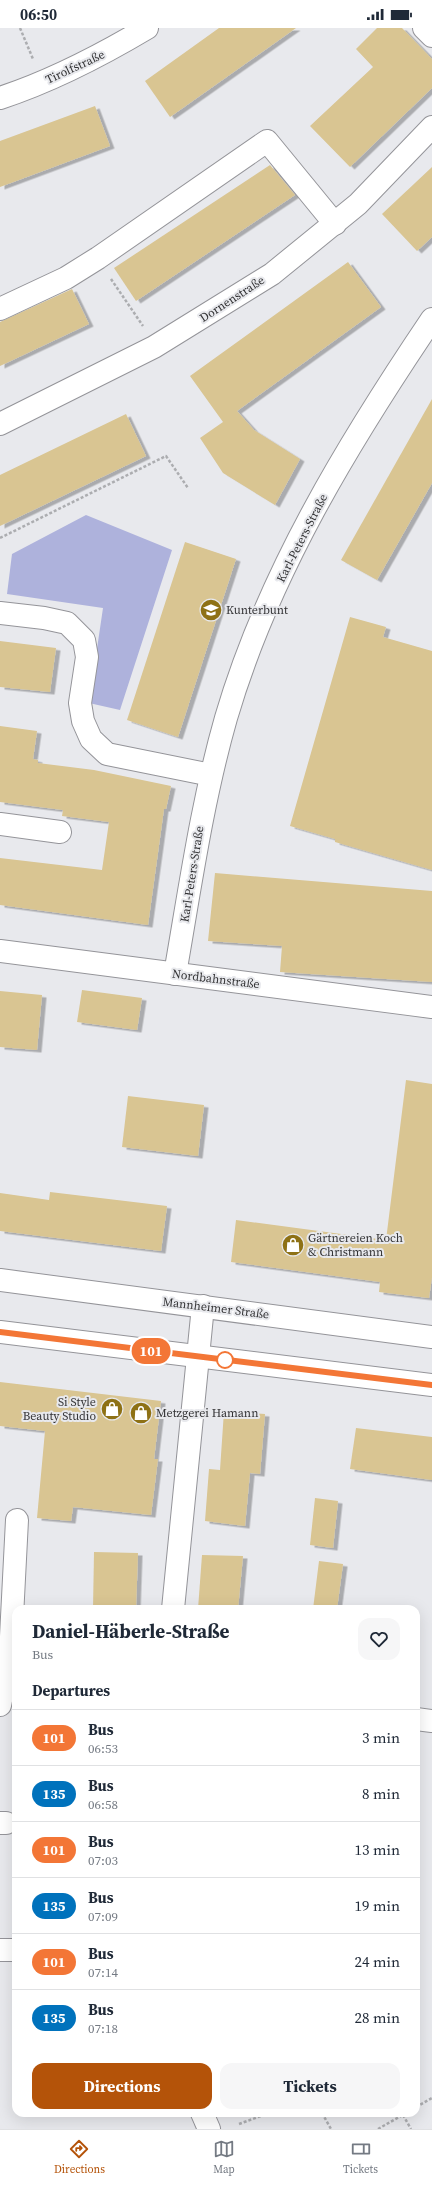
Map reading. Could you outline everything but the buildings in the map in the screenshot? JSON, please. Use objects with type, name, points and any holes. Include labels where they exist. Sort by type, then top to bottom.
[{"type":"street","name":"Tirolfstraße","points":[[0,98],[26,89],[104,54],[147,28]]},
{"type":"street","points":[[424,28],[432,36]]},
{"type":"street","name":"Dornenstraße","points":[[0,424],[160,344],[272,274],[358,204],[432,127]]},
{"type":"street","points":[[0,309],[66,278],[98,258],[267,140],[335,224]]},
{"type":"street","name":"Karl-Peters-Straße","points":[[175,974],[202,813],[226,717],[249,650],[284,570],[320,500],[386,387],[432,319]]},
{"type":"street","points":[[0,613],[44,618],[67,623],[84,640],[87,657],[80,704],[83,721],[91,739],[107,754],[211,775]]},
{"type":"street","points":[[0,824],[60,832]]},
{"type":"street","name":"Nordbahnstraße","points":[[0,951],[432,1007]]},
{"type":"street","name":"Mannheimer Straße","points":[[0,1280],[432,1337]]},
{"type":"street","points":[[173,1605],[203,1306]]},
{"type":"street","points":[[0,1332],[432,1385]]},
{"type":"street","points":[[15,1605],[17,1520]]},
{"type":"street","points":[[0,1705],[12,1661]]},
{"type":"street","points":[[420,1720],[432,1721]]},
{"type":"street","points":[[0,1950],[12,1950]]},
{"type":"street","points":[[204,2117],[209,2129]]},
{"type":"path","points":[[20,28],[36,66]]},
{"type":"path","points":[[98,258],[145,329]]},
{"type":"path","points":[[0,538],[166,456],[188,488]]},
{"type":"path","points":[[420,2105],[432,2098]]},
{"type":"path","points":[[239,2124],[258,2117]]},
{"type":"path","points":[[324,2117],[330,2129]]},
{"type":"path","points":[[378,2129],[399,2117]]},
{"type":"path","points":[[404,2117],[411,2129]]},
{"type":"shaded area","points":[[86,515],[172,550],[120,710],[89,703],[103,608],[7,594],[12,554]]},
{"type":"bus line","name":"101","points":[[0,1332],[432,1385]]},
{"type":"place","name":"Kunterbunt","points":[[211,610]]},
{"type":"place","name":"Gärtnereien Koch & Christmann","points":[[293,1245]]},
{"type":"place","name":"Si Style Beauty Studio","points":[[112,1409]]},
{"type":"place","name":"Metzgerei Hamann","points":[[141,1413]]}]
